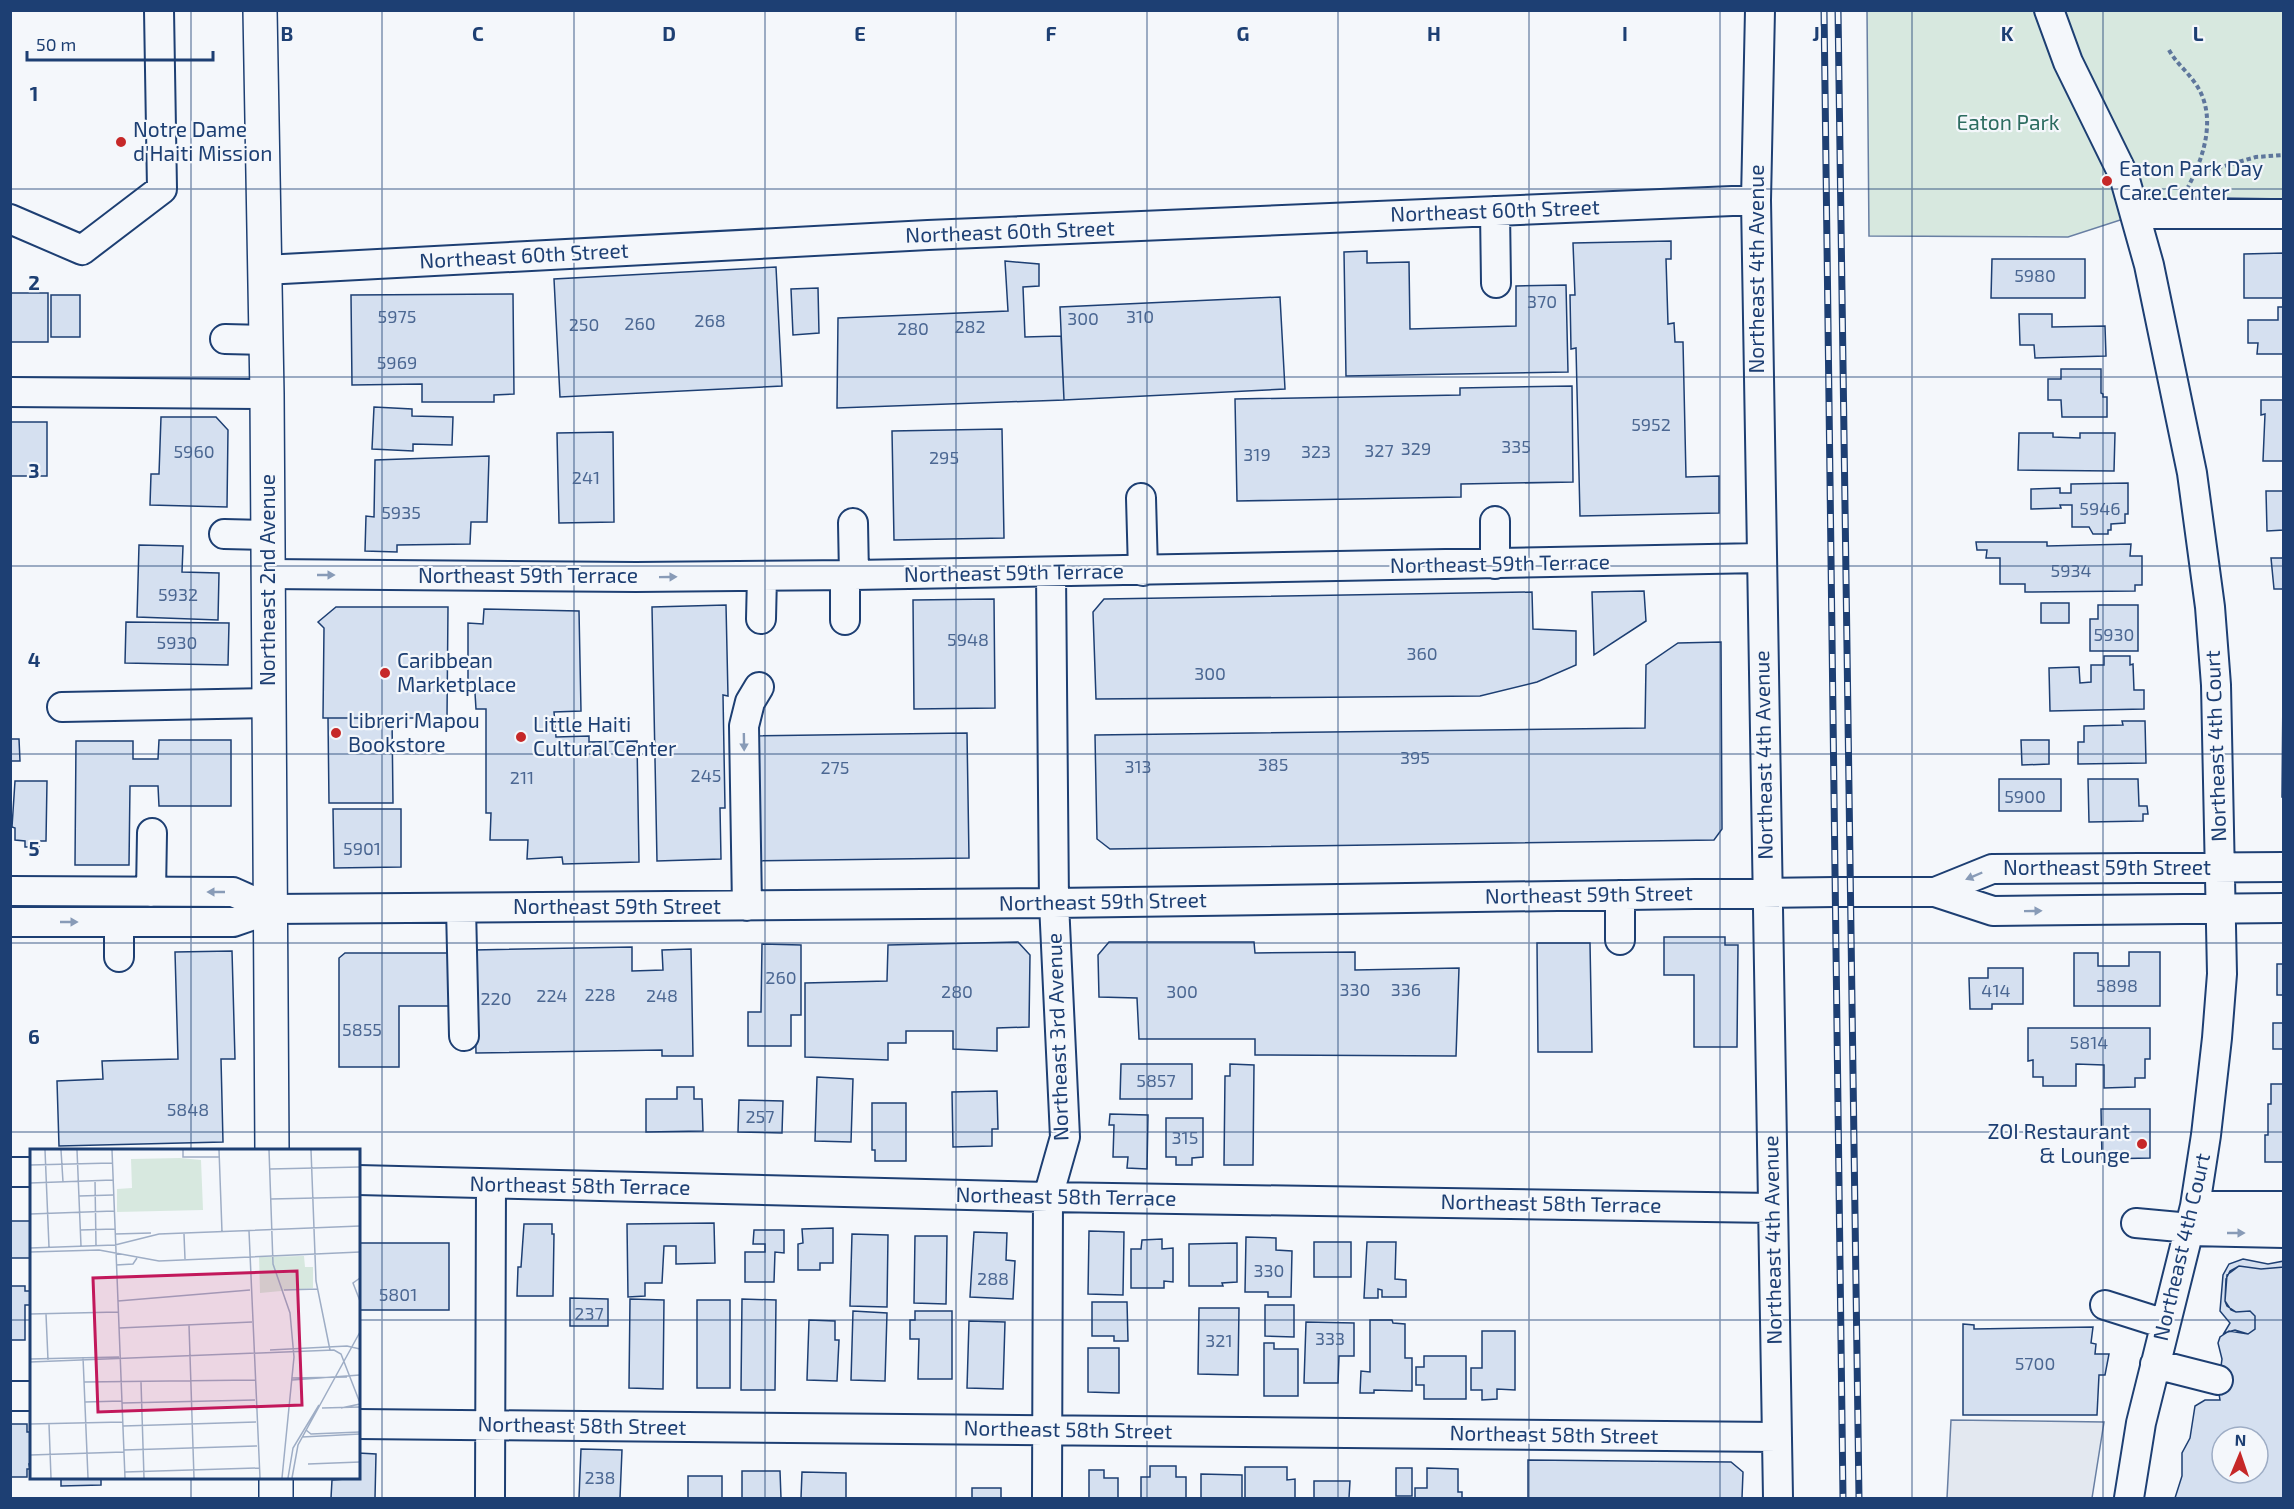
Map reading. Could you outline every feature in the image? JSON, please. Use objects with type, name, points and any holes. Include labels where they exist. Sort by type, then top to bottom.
[{"type":"main road","name":"Northeast 2nd Avenue","points":[[260,10],[267,394],[272,1149]]},
{"type":"main road","points":[[276,1479],[276,1498]]},
{"type":"street","points":[[10,219],[82,250],[162,189],[159,10]]},
{"type":"street","name":"Northeast 4th Avenue","points":[[1760,10],[1756,200],[1778,1498]]},
{"type":"street","name":"Northeast 4th Court","points":[[2049,10],[2068,62],[2118,162],[2136,214],[2174,378],[2192,473],[2214,648],[2218,719],[2222,974],[2206,1135],[2191,1222],[2141,1423],[2129,1498]]},
{"type":"street","name":"Northeast 60th Street","points":[[264,270],[928,235],[1756,200]]},
{"type":"street","points":[[1495,212],[1496,283]]},
{"type":"street","points":[[2136,214],[2283,214]]},
{"type":"street","points":[[225,339],[266,340]]},
{"type":"street","points":[[10,392],[267,394]]},
{"type":"street","points":[[1141,498],[1143,571]]},
{"type":"street","points":[[1495,521],[1495,564]]},
{"type":"street","points":[[845,620],[853,523]]},
{"type":"street","points":[[224,534],[268,535]]},
{"type":"street","name":"Northeast 59th Terrace","points":[[268,574],[624,577],[1050,573],[1761,558]]},
{"type":"street","name":"Northeast 3rd Avenue","points":[[1047,1498],[1048,1197],[1065,1137],[1054,903],[1050,573]]},
{"type":"street","points":[[761,619],[762,576]]},
{"type":"street","points":[[747,906],[744,726],[750,702],[759,687]]},
{"type":"street","points":[[62,706],[269,703]]},
{"type":"street","points":[[151,892],[152,834]]},
{"type":"street","name":"Northeast 59th Street","points":[[1935,892],[1992,868],[2283,867]]},
{"type":"street","name":"Northeast 59th Street","points":[[10,891],[233,892],[271,909]]},
{"type":"street","name":"Northeast 59th Street","points":[[10,922],[233,922],[271,909],[1054,903],[1766,892],[1935,892],[1993,911],[2283,908]]},
{"type":"street","points":[[1620,895],[1620,940]]},
{"type":"street","points":[[461,908],[464,1036]]},
{"type":"street","points":[[118,957],[119,922]]},
{"type":"street","points":[[10,1172],[30,1172]]},
{"type":"street","name":"Northeast 58th Terrace","points":[[360,1180],[1048,1197],[1773,1208]]},
{"type":"street","points":[[490,1498],[491,1184]]},
{"type":"street","points":[[2191,1222],[2283,1206]]},
{"type":"street","points":[[2136,1223],[2191,1222],[2283,1233]]},
{"type":"street","points":[[2105,1305],[2165,1324]]},
{"type":"street","points":[[2155,1364],[2218,1380]]},
{"type":"street","points":[[10,1396],[30,1396]]},
{"type":"street","name":"Northeast 58th Street","points":[[360,1424],[1777,1437]]},
{"type":"path","points":[[2169,50],[2196,85],[2203,98],[2207,125],[2206,140],[2188,188]]},
{"type":"path","points":[[2195,174],[2256,157],[2283,155]]},
{"type":"green space","name":"Eaton Park","points":[[1867,11],[2283,11],[2283,199],[2191,197],[2068,237],[1869,236]]},
{"type":"shaded area","points":[[1951,1420],[2104,1422],[2092,1498],[1947,1498]]},
{"type":"building","points":[[1671,241],[1671,259],[1666,259],[1668,324],[1674,323],[1675,342],[1683,342],[1686,477],[1719,476],[1719,513],[1580,516],[1576,348],[1571,349],[1570,295],[1575,295],[1573,243]]},
{"type":"building","points":[[1367,251],[1367,263],[1409,262],[1410,329],[1516,326],[1516,286],[1566,285],[1568,372],[1346,376],[1344,252]]},
{"type":"building","points":[[2284,253],[2284,298],[2244,298],[2244,254]]},
{"type":"building","points":[[1992,259],[2085,259],[2085,298],[1991,298]]},
{"type":"building","points":[[1005,261],[1039,264],[1039,286],[1023,287],[1025,337],[1061,336],[1064,400],[837,408],[838,318],[1008,311]]},
{"type":"building","points":[[776,267],[782,386],[560,397],[554,279]]},
{"type":"building","points":[[818,288],[819,333],[793,335],[791,289]]},
{"type":"building","points":[[10,293],[48,293],[48,342],[10,342]]},
{"type":"building","points":[[513,294],[514,394],[494,395],[494,402],[422,402],[422,384],[352,385],[351,295]]},
{"type":"building","points":[[51,295],[80,295],[80,337],[51,337]]},
{"type":"building","points":[[1280,297],[1285,389],[1064,400],[1060,307]]},
{"type":"building","points":[[2278,307],[2284,307],[2284,354],[2257,354],[2258,343],[2248,343],[2248,320],[2278,320]]},
{"type":"building","points":[[2019,314],[2052,314],[2052,327],[2105,326],[2106,356],[2035,358],[2034,345],[2020,345]]},
{"type":"building","points":[[2061,369],[2101,369],[2101,393],[2103,397],[2107,397],[2107,417],[2062,417],[2061,400],[2048,400],[2048,379],[2061,379]]},
{"type":"building","points":[[1572,386],[1573,482],[1461,484],[1461,497],[1237,501],[1235,399],[1460,395],[1460,388]]},
{"type":"building","points":[[2261,400],[2284,400],[2284,461],[2263,461],[2265,414],[2261,415]]},
{"type":"building","points":[[374,407],[412,409],[412,416],[453,417],[452,445],[413,444],[413,451],[372,449]]},
{"type":"building","points":[[161,417],[216,417],[228,430],[227,507],[150,505],[151,474],[159,474]]},
{"type":"building","points":[[10,422],[47,422],[47,476],[10,476]]},
{"type":"building","points":[[1002,429],[1004,538],[894,540],[892,431]]},
{"type":"building","points":[[613,432],[614,522],[559,523],[557,433]]},
{"type":"building","points":[[2019,433],[2053,433],[2053,437],[2080,438],[2080,433],[2115,433],[2114,471],[2018,470]]},
{"type":"building","points":[[489,456],[487,522],[471,522],[470,544],[397,545],[397,552],[365,551],[366,516],[374,517],[375,460]]},
{"type":"building","points":[[2128,483],[2128,514],[2125,514],[2125,523],[2111,524],[2108,534],[2093,534],[2089,527],[2072,527],[2072,505],[2060,505],[2061,508],[2031,509],[2031,489],[2060,488],[2060,493],[2071,493],[2071,484]]},
{"type":"building","points":[[2266,491],[2284,491],[2284,530],[2267,531]]},
{"type":"building","points":[[1976,542],[2047,542],[2047,546],[2131,544],[2130,556],[2142,556],[2142,585],[2135,585],[2135,591],[2025,592],[2025,584],[2000,584],[2000,558],[1986,558],[1987,550],[1977,550]]},
{"type":"building","points":[[139,545],[183,546],[182,572],[219,573],[218,620],[137,617]]},
{"type":"building","points":[[2271,558],[2284,558],[2284,589],[2274,589]]},
{"type":"building","points":[[1644,591],[1646,621],[1594,655],[1592,592]]},
{"type":"building","points":[[1532,592],[1533,629],[1576,631],[1576,665],[1537,682],[1480,696],[1096,699],[1093,612],[1104,599]]},
{"type":"building","points":[[994,599],[995,708],[914,709],[913,600]]},
{"type":"building","points":[[2041,603],[2069,603],[2069,623],[2041,623]]},
{"type":"building","points":[[726,605],[728,696],[723,695],[725,808],[720,808],[721,859],[657,861],[652,607]]},
{"type":"building","points":[[2098,605],[2138,605],[2138,651],[2090,651],[2090,619],[2098,619]]},
{"type":"building","name":"Caribbean Marketplace","points":[[336,607],[448,607],[447,718],[323,718],[324,628],[318,622]]},
{"type":"building","name":"Little Haiti Cultural Center","points":[[484,609],[579,611],[581,711],[554,712],[556,737],[589,736],[589,742],[637,741],[639,862],[563,864],[562,857],[527,859],[528,840],[490,840],[491,813],[486,813],[486,709],[476,709],[475,693],[468,692],[468,623],[483,624]]},
{"type":"building","points":[[126,622],[229,623],[228,665],[125,663]]},
{"type":"building","points":[[1721,642],[1722,829],[1714,840],[1110,849],[1097,839],[1095,735],[1645,728],[1646,665],[1678,643]]},
{"type":"building","points":[[2104,656],[2130,656],[2130,665],[2133,664],[2134,690],[2144,690],[2144,709],[2050,711],[2049,668],[2079,667],[2080,683],[2091,682],[2091,665],[2104,665]]},
{"type":"building","points":[[2283,690],[2284,797],[2282,797]]},
{"type":"building","points":[[328,718],[392,718],[393,803],[329,803]]},
{"type":"building","points":[[2122,721],[2145,721],[2146,763],[2078,764],[2078,742],[2084,742],[2084,726],[2123,725]]},
{"type":"building","points":[[967,733],[969,858],[750,861],[748,736]]},
{"type":"building","points":[[10,739],[19,739],[20,761],[10,761]]},
{"type":"building","points":[[159,740],[231,740],[231,806],[159,806],[158,786],[130,786],[129,865],[75,865],[76,741],[133,741],[133,759],[158,759]]},
{"type":"building","points":[[2021,740],[2049,740],[2049,764],[2022,765]]},
{"type":"building","points":[[1999,779],[2061,779],[2061,811],[1999,811]]},
{"type":"building","points":[[2088,779],[2138,779],[2139,806],[2147,806],[2148,814],[2143,814],[2143,821],[2089,822]]},
{"type":"building","points":[[15,781],[47,781],[46,841],[39,841],[39,847],[25,847],[25,841],[15,840],[15,828],[12,827]]},
{"type":"building","points":[[333,809],[401,809],[401,867],[334,868]]},
{"type":"building","points":[[1664,937],[1725,937],[1725,945],[1738,945],[1737,1047],[1694,1047],[1694,975],[1664,975]]},
{"type":"building","points":[[1018,942],[1030,955],[1029,1027],[997,1028],[997,1051],[953,1049],[953,1031],[906,1031],[906,1043],[888,1043],[888,1060],[805,1057],[805,983],[887,981],[888,945]]},
{"type":"building","points":[[1109,942],[1254,942],[1255,953],[1355,952],[1355,970],[1459,968],[1456,1056],[1255,1055],[1255,1039],[1139,1039],[1137,998],[1099,997],[1098,955]]},
{"type":"building","points":[[1537,943],[1590,943],[1592,1052],[1538,1052]]},
{"type":"building","points":[[762,944],[801,945],[801,1015],[791,1015],[791,1046],[748,1046],[748,1012],[761,1012]]},
{"type":"building","points":[[632,947],[632,971],[663,970],[662,950],[691,949],[693,1056],[662,1056],[662,1050],[476,1053],[474,950]]},
{"type":"building","points":[[232,951],[235,1059],[221,1059],[223,1142],[59,1146],[57,1081],[103,1079],[102,1061],[178,1059],[175,952]]},
{"type":"building","points":[[2129,952],[2160,952],[2160,1006],[2074,1006],[2074,953],[2098,953],[2098,966],[2129,966]]},
{"type":"building","points":[[345,953],[450,953],[451,1006],[399,1006],[399,1067],[339,1067],[339,958]]},
{"type":"building","points":[[2277,964],[2284,964],[2284,995],[2277,995]]},
{"type":"building","points":[[1988,968],[2023,968],[2023,1004],[1992,1004],[1992,1009],[1970,1009],[1969,978],[1988,978]]},
{"type":"building","points":[[2273,1023],[2284,1023],[2284,1049],[2273,1049]]},
{"type":"building","points":[[2028,1028],[2150,1028],[2150,1059],[2145,1059],[2145,1078],[2135,1078],[2135,1087],[2104,1088],[2104,1065],[2076,1064],[2076,1086],[2043,1086],[2043,1077],[2033,1077],[2033,1060],[2028,1061]]},
{"type":"building","points":[[1121,1064],[1192,1064],[1192,1099],[1120,1099]]},
{"type":"building","points":[[1230,1064],[1254,1065],[1253,1165],[1224,1165],[1225,1076],[1230,1076]]},
{"type":"building","points":[[817,1077],[853,1079],[851,1142],[815,1141]]},
{"type":"building","points":[[2271,1084],[2284,1084],[2284,1162],[2265,1162],[2265,1135],[2268,1135],[2268,1104],[2271,1104]]},
{"type":"building","points":[[677,1087],[694,1087],[694,1099],[702,1099],[703,1131],[646,1132],[646,1099],[677,1099]]},
{"type":"building","points":[[997,1091],[998,1129],[992,1129],[992,1146],[953,1147],[952,1092]]},
{"type":"building","points":[[739,1100],[783,1101],[782,1133],[738,1132]]},
{"type":"building","points":[[872,1103],[906,1103],[906,1161],[875,1161],[875,1150],[872,1150]]},
{"type":"building","points":[[2101,1109],[2150,1109],[2150,1158],[2102,1159]]},
{"type":"building","points":[[1110,1114],[1148,1115],[1147,1169],[1127,1168],[1128,1157],[1113,1157],[1114,1125],[1109,1125]]},
{"type":"building","points":[[1166,1118],[1203,1118],[1203,1157],[1192,1158],[1192,1165],[1176,1165],[1176,1157],[1166,1157]]},
{"type":"building","points":[[10,1221],[30,1221],[30,1258],[10,1258]]},
{"type":"building","points":[[714,1223],[715,1263],[676,1264],[676,1246],[664,1246],[662,1283],[645,1283],[645,1296],[628,1297],[627,1224]]},
{"type":"building","points":[[524,1224],[552,1224],[552,1234],[554,1234],[553,1296],[517,1296],[518,1267],[521,1267]]},
{"type":"building","points":[[833,1228],[833,1263],[820,1263],[820,1270],[798,1270],[798,1244],[803,1243],[802,1229]]},
{"type":"building","points":[[754,1230],[784,1230],[784,1253],[775,1252],[774,1282],[745,1282],[745,1252],[765,1252],[765,1244],[753,1244]]},
{"type":"building","points":[[1089,1231],[1124,1232],[1123,1295],[1088,1294]]},
{"type":"building","points":[[974,1232],[1007,1233],[1006,1260],[1015,1261],[1013,1299],[970,1297]]},
{"type":"building","points":[[852,1234],[888,1235],[887,1307],[850,1306]]},
{"type":"building","points":[[915,1236],[947,1236],[946,1304],[914,1303]]},
{"type":"building","points":[[1246,1237],[1276,1238],[1276,1250],[1292,1251],[1291,1297],[1268,1297],[1268,1292],[1245,1292]]},
{"type":"building","points":[[1162,1239],[1162,1249],[1173,1248],[1173,1282],[1164,1281],[1164,1288],[1131,1288],[1131,1249],[1141,1249],[1142,1240]]},
{"type":"building","points":[[1314,1242],[1351,1242],[1351,1277],[1314,1277]]},
{"type":"building","points":[[1367,1242],[1396,1242],[1395,1279],[1406,1280],[1406,1297],[1382,1297],[1382,1290],[1378,1289],[1378,1298],[1364,1298]]},
{"type":"building","points":[[360,1243],[449,1243],[449,1310],[360,1310]]},
{"type":"building","points":[[1237,1243],[1237,1282],[1222,1283],[1223,1286],[1189,1286],[1189,1244]]},
{"type":"building","points":[[2243,1259],[2268,1264],[2284,1261],[2284,1267],[2261,1269],[2239,1266],[2230,1271],[2226,1279],[2225,1301],[2227,1306],[2236,1312],[2250,1311],[2255,1316],[2255,1329],[2248,1334],[2235,1330],[2224,1333],[2230,1323],[2220,1311],[2223,1275],[2229,1264]]},
{"type":"building","points":[[2239,1266],[2261,1269],[2284,1267],[2284,1498],[2175,1498],[2182,1476],[2182,1453],[2190,1438],[2195,1406],[2205,1400],[2220,1400],[2218,1388],[2222,1359],[2218,1343],[2220,1337],[2229,1331],[2248,1334],[2255,1329],[2255,1316],[2250,1311],[2231,1310],[2225,1301],[2227,1275]]},
{"type":"building","points":[[10,1286],[25,1286],[25,1291],[30,1291],[30,1305],[25,1305],[25,1340],[10,1340]]},
{"type":"building","points":[[570,1298],[608,1299],[608,1326],[570,1326]]},
{"type":"building","points":[[630,1299],[664,1300],[663,1389],[629,1388]]},
{"type":"building","points":[[742,1299],[776,1300],[775,1390],[741,1390]]},
{"type":"building","points":[[697,1300],[730,1300],[730,1388],[697,1388]]},
{"type":"building","points":[[1092,1302],[1127,1302],[1128,1341],[1114,1341],[1114,1336],[1092,1336]]},
{"type":"building","points":[[1265,1305],[1294,1305],[1294,1337],[1265,1336]]},
{"type":"building","points":[[1199,1308],[1239,1308],[1238,1375],[1198,1374]]},
{"type":"building","points":[[853,1311],[887,1313],[885,1381],[851,1380]]},
{"type":"building","points":[[915,1311],[952,1311],[952,1379],[918,1379],[919,1339],[910,1339],[910,1320],[915,1320]]},
{"type":"building","points":[[809,1320],[835,1321],[835,1340],[839,1340],[837,1381],[807,1380]]},
{"type":"building","points":[[1370,1320],[1392,1320],[1393,1323],[1405,1324],[1405,1358],[1412,1358],[1412,1391],[1374,1390],[1374,1393],[1360,1393],[1361,1371],[1370,1372]]},
{"type":"building","points":[[969,1321],[1005,1322],[1003,1389],[967,1388]]},
{"type":"building","points":[[1306,1322],[1354,1323],[1354,1356],[1339,1356],[1338,1383],[1304,1383]]},
{"type":"building","points":[[1963,1324],[1974,1325],[1974,1329],[2093,1327],[2091,1343],[2096,1344],[2095,1354],[2109,1354],[2105,1375],[2099,1375],[2097,1415],[1963,1415]]},
{"type":"building","points":[[1482,1331],[1515,1331],[1515,1390],[1497,1389],[1497,1399],[1482,1400],[1482,1390],[1471,1390],[1471,1368],[1482,1368]]},
{"type":"building","points":[[1264,1343],[1274,1343],[1274,1349],[1298,1349],[1298,1396],[1264,1396]]},
{"type":"building","points":[[1088,1348],[1119,1348],[1119,1393],[1088,1392]]},
{"type":"building","points":[[1424,1356],[1466,1356],[1466,1399],[1424,1399],[1424,1385],[1416,1385],[1416,1367],[1424,1367]]},
{"type":"building","points":[[11,1424],[27,1424],[27,1432],[30,1432],[30,1469],[27,1469],[27,1477],[11,1477]]},
{"type":"building","points":[[581,1449],[622,1450],[620,1498],[579,1498]]},
{"type":"building","points":[[360,1453],[376,1454],[375,1498],[331,1498],[332,1480],[360,1479]]},
{"type":"building","points":[[1528,1460],[1731,1462],[1743,1472],[1742,1498],[1528,1498]]},
{"type":"building","points":[[1150,1466],[1176,1466],[1176,1477],[1186,1477],[1186,1498],[1141,1498],[1141,1477],[1150,1477]]},
{"type":"building","points":[[1245,1467],[1287,1467],[1287,1480],[1295,1479],[1295,1498],[1245,1498]]},
{"type":"building","points":[[1396,1468],[1412,1468],[1412,1496],[1396,1496]]},
{"type":"building","points":[[1427,1468],[1458,1469],[1458,1492],[1462,1492],[1462,1498],[1415,1498],[1415,1488],[1427,1488]]},
{"type":"building","points":[[1089,1470],[1104,1470],[1104,1478],[1118,1478],[1118,1498],[1089,1498]]},
{"type":"building","points":[[742,1471],[780,1471],[781,1498],[742,1498]]},
{"type":"building","points":[[802,1472],[846,1473],[846,1498],[801,1498]]},
{"type":"building","points":[[1201,1474],[1242,1475],[1242,1498],[1201,1498]]},
{"type":"building","points":[[688,1476],[722,1476],[722,1498],[688,1498]]},
{"type":"building","points":[[61,1479],[101,1479],[101,1485],[61,1486]]},
{"type":"building","points":[[1314,1481],[1350,1481],[1349,1498],[1314,1498]]},
{"type":"building","points":[[972,1488],[1001,1488],[1001,1498],[972,1498]]},
{"type":"railway","points":[[1824,10],[1843,1498]]},
{"type":"railway","points":[[1838,10],[1859,1498]]},
{"type":"place","name":"Notre Dame d'Haiti Mission","points":[[121,142]]},
{"type":"place","name":"Eaton Park Day Care Center","points":[[2107,181]]},
{"type":"place","name":"Caribbean Marketplace","points":[[385,673]]},
{"type":"place","name":"Libreri Mapou Bookstore","points":[[336,733]]},
{"type":"place","name":"Little Haiti Cultural Center","points":[[521,737]]},
{"type":"place","name":"ZOI Restaurant & Lounge","points":[[2142,1144]]}]
